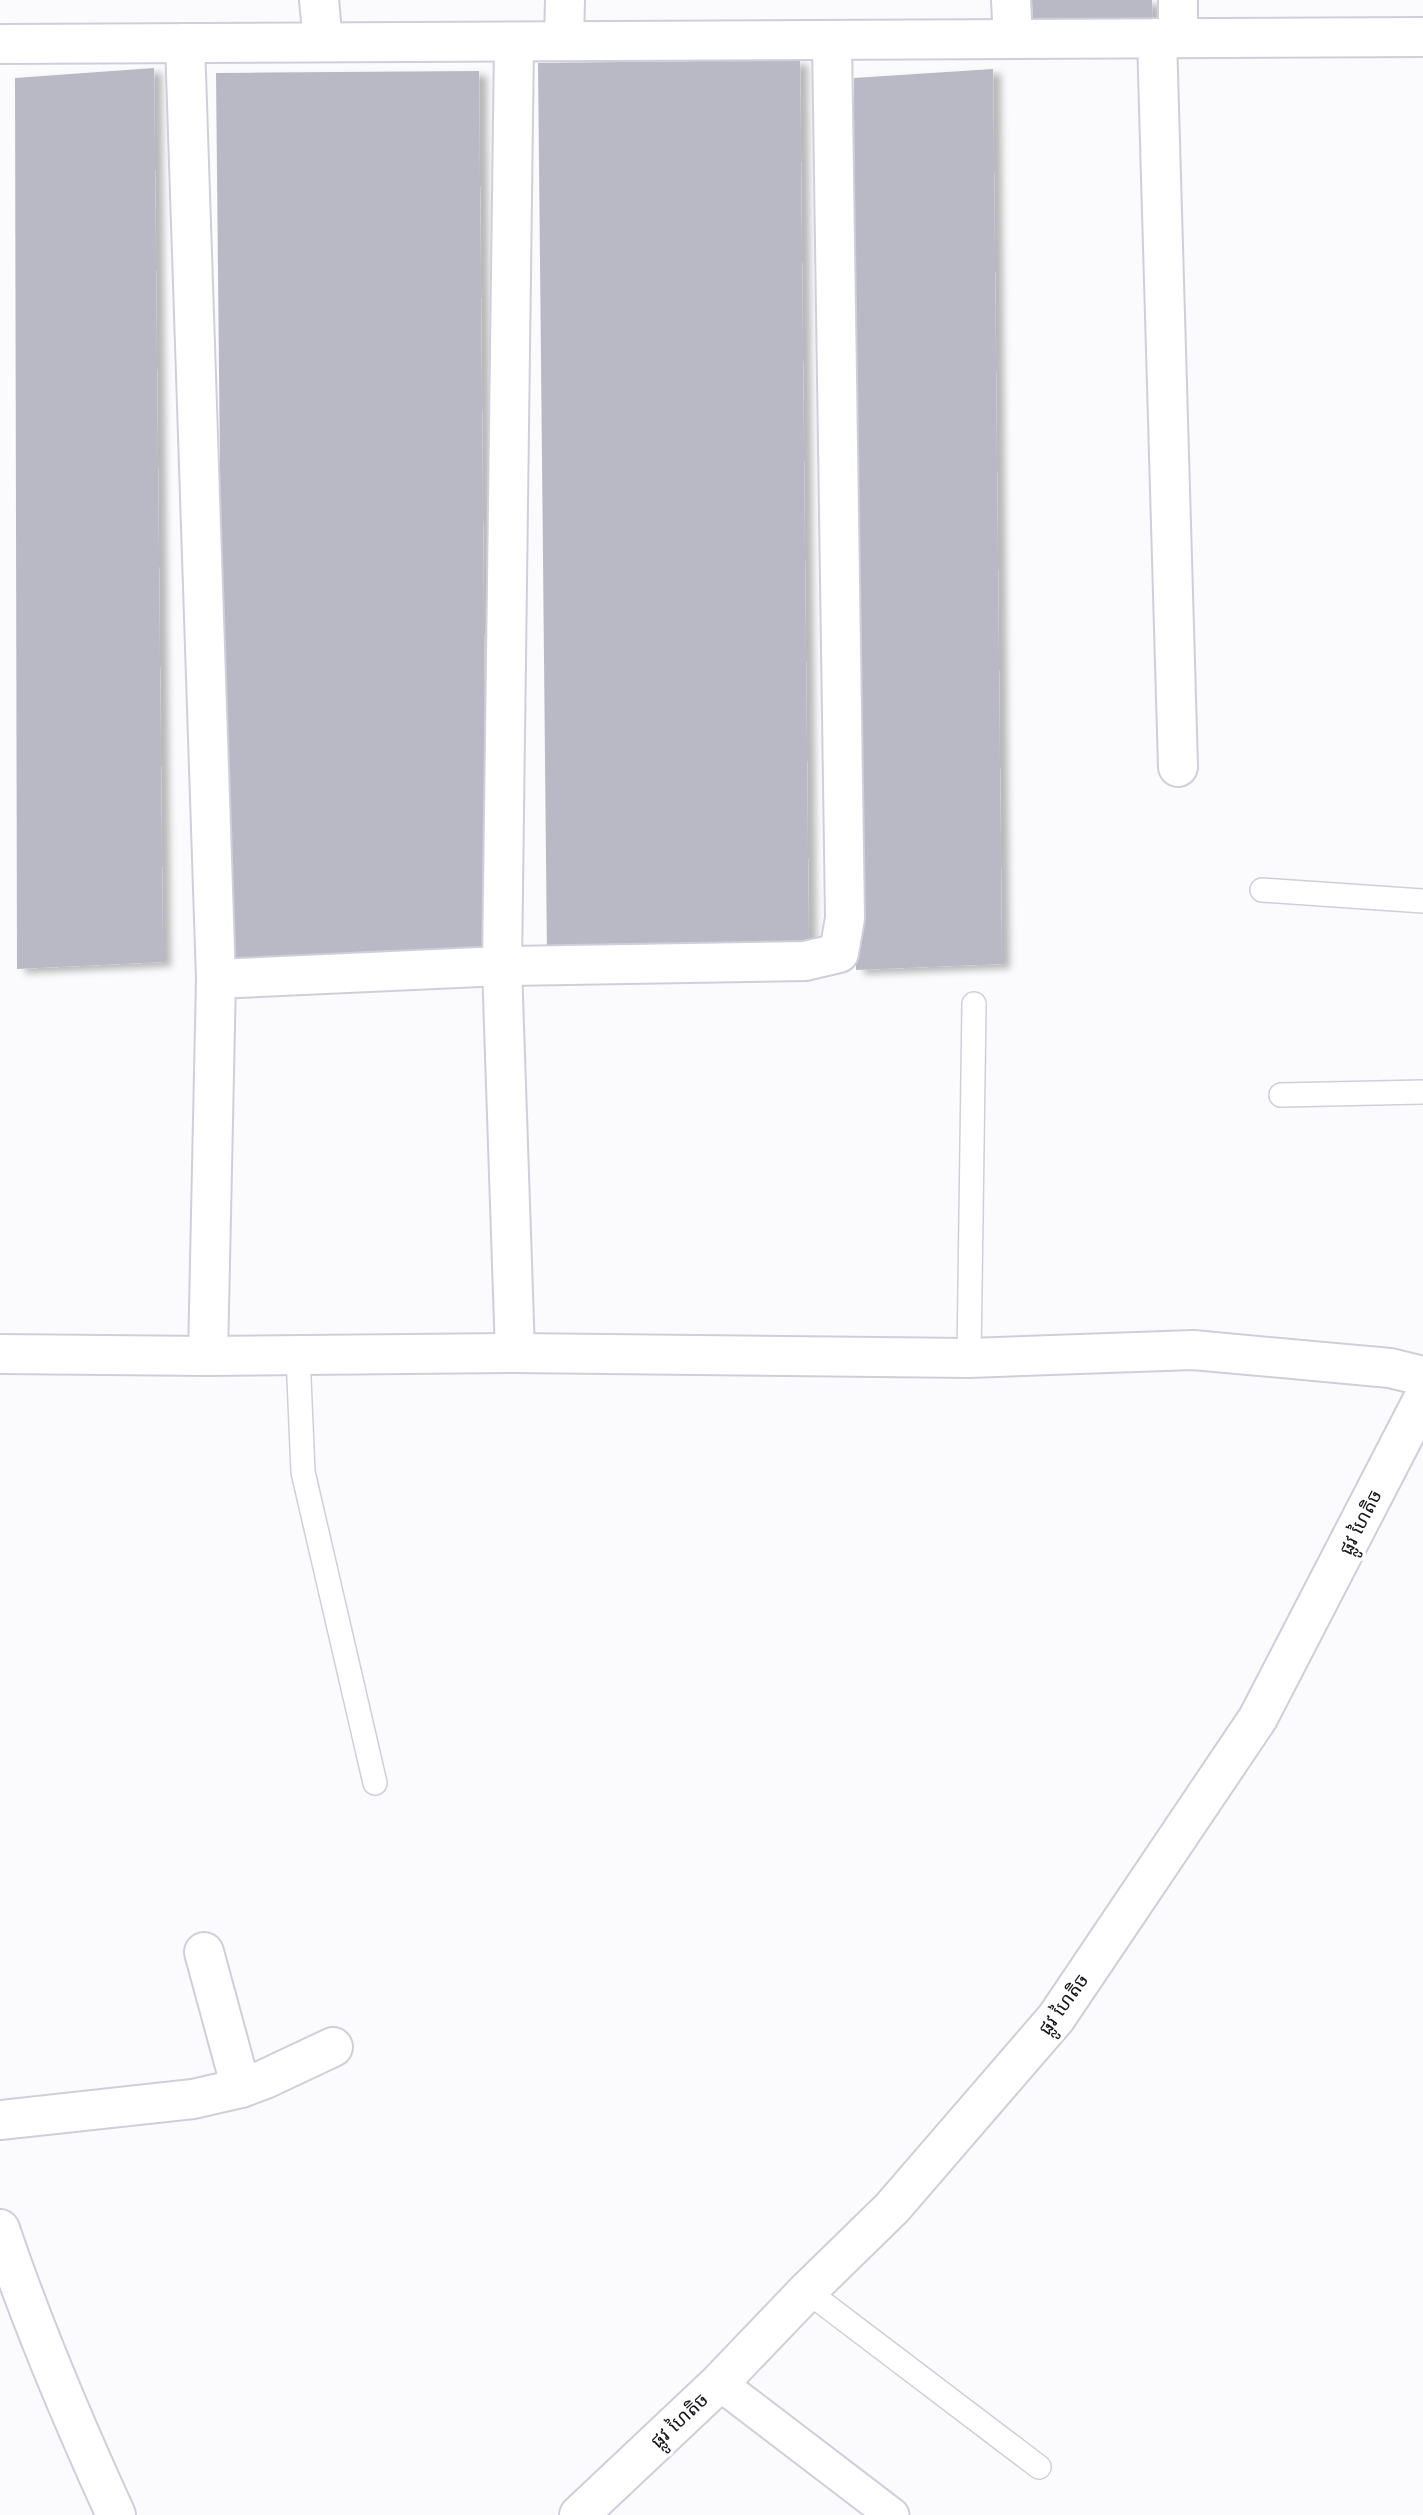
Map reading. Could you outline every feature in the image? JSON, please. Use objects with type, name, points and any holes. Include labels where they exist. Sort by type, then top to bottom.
[{"type":"street","points":[[319,0],[323,42]]},
{"type":"street","points":[[564,41],[565,0]]},
{"type":"street","points":[[1011,0],[1013,39]]},
{"type":"street","points":[[1178,0],[1167,38],[1178,767]]},
{"type":"street","points":[[0,44],[1423,37]]},
{"type":"street","points":[[216,979],[502,966],[805,961],[839,953],[845,918],[832,40]]},
{"type":"street","points":[[514,42],[502,966],[515,1353]]},
{"type":"street","points":[[184,43],[216,979],[208,1356]]},
{"type":"street","points":[[0,1354],[208,1356],[515,1353],[969,1358],[1192,1350],[1390,1368],[1423,1376]]},
{"type":"street","name":"ផ្លូវ ហៃតិច","points":[[579,2515],[719,2383],[892,2208],[1056,2018],[1258,1718],[1423,1399]]},
{"type":"street","points":[[204,1952],[240,2088]]},
{"type":"street","points":[[0,2120],[192,2099],[265,2080],[334,2047]]},
{"type":"street","points":[[0,2229],[64,2402],[116,2515]]},
{"type":"street","points":[[719,2383],[892,2515]]},
{"type":"lane","points":[[1262,890],[1423,901]]},
{"type":"lane","points":[[969,1358],[974,1004]]},
{"type":"lane","points":[[1280,1095],[1423,1092]]},
{"type":"lane","points":[[298,1355],[303,1472],[375,1783]]},
{"type":"lane","points":[[807,2291],[1039,2467]]},
{"type":"building","points":[[1032,0],[1152,0],[1153,22],[1033,25]]},
{"type":"building","points":[[800,60],[809,955],[547,957],[538,63]]},
{"type":"building","points":[[154,68],[163,962],[17,969],[15,78]]},
{"type":"building","points":[[993,69],[1002,964],[856,970],[854,78]]},
{"type":"building","points":[[479,71],[487,965],[225,967],[216,73]]}]
